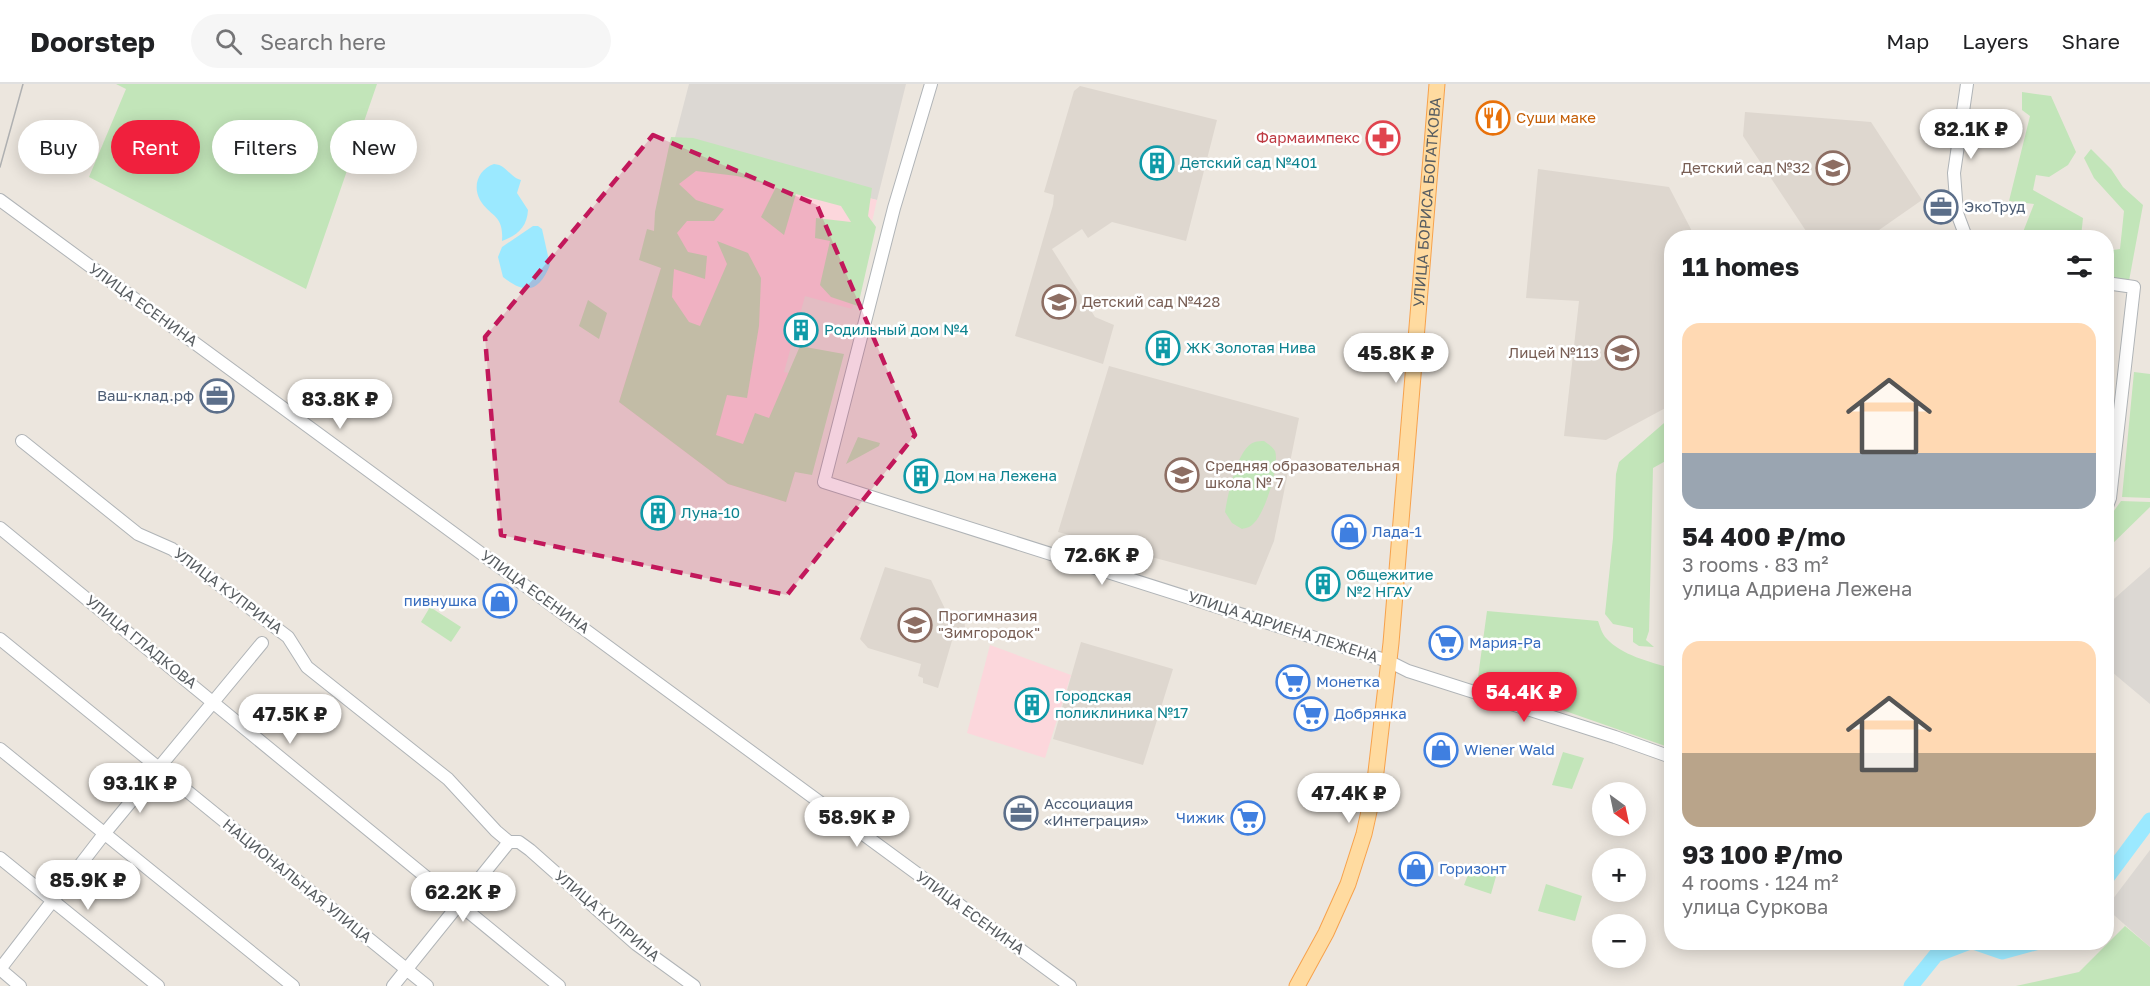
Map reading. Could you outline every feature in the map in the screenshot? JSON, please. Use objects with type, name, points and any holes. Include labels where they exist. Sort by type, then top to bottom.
[{"type":"main road","name":"УЛИЦА БОРИСА БОГАТКОВА","points":[[1297,986],[1326,933],[1348,884],[1364,834],[1379,755],[1437,84]]},
{"type":"street","name":"УЛИЦА АДРИЕНА ЛЕЖЕНА","points":[[931,84],[894,208],[824,482],[1388,661],[1408,670],[1664,754]]},
{"type":"street","points":[[1963,230],[1957,213],[1954,173],[1967,84]]},
{"type":"street","name":"УЛИЦА ЕСЕНИНА","points":[[0,200],[1070,986]]},
{"type":"street","points":[[2114,285],[2134,287],[2114,461]]},
{"type":"street","name":"УЛИЦА КУПРИНА","points":[[22,441],[138,534],[172,549],[288,637],[307,667],[448,779],[496,831],[510,842],[519,842],[530,850],[636,944],[694,986]]},
{"type":"street","name":"УЛИЦА ГЛАДКОВА","points":[[0,528],[559,986]]},
{"type":"street","name":"НАЦИОНАЛЬНАЯ УЛИЦА","points":[[0,639],[427,986]]},
{"type":"street","points":[[20,986],[0,969],[104,834],[262,643]]},
{"type":"street","points":[[0,749],[293,986]]},
{"type":"street","points":[[393,986],[510,842]]},
{"type":"street","points":[[0,858],[158,986]]},
{"type":"highlighted area","points":[[653,135],[817,205],[915,435],[787,595],[501,535],[485,337]]},
{"type":"shaded area","points":[[689,84],[906,84],[877,200],[672,149]]},
{"type":"shaded area","points":[[1080,86],[1217,120],[1186,241],[1112,222],[1088,238],[1082,229],[1052,249],[1095,317],[1114,325],[1103,364],[1015,336],[1053,205],[1054,195],[1044,192],[1074,91]]},
{"type":"shaded area","name":"Детский сад №32","points":[[1745,112],[1871,122],[1922,200],[1879,230],[1805,230],[1743,136]]},
{"type":"shaded area","points":[[672,149],[877,200],[852,309],[805,296],[784,372],[822,382],[786,502],[728,484],[619,402],[661,268]]},
{"type":"shaded area","name":"Лицей №113","points":[[1538,169],[1669,187],[1691,230],[1664,230],[1664,409],[1606,440],[1564,436],[1579,301],[1526,298]]},
{"type":"shaded area","name":"Средняя образовательная школа № 7","points":[[1109,366],[1299,418],[1274,541],[1256,585],[1058,532]]},
{"type":"shaded area","name":"Прогимназия \"Зимгородок\"","points":[[885,567],[931,580],[948,615],[964,617],[966,638],[954,634],[938,688],[923,683],[923,678],[918,676],[921,664],[868,648],[860,639]]},
{"type":"shaded area","points":[[2150,567],[2150,704],[2114,674],[2114,599]]},
{"type":"shaded area","points":[[1081,642],[1173,669],[1143,765],[1053,739]]},
{"type":"shaded area","points":[[990,645],[1071,675],[1045,758],[967,733]]},
{"type":"shaded area","points":[[2150,850],[2150,947],[2114,915],[2114,897]]},
{"type":"green space","points":[[116,84],[377,84],[365,120],[330,120],[330,174],[346,174],[306,289],[89,177],[90,174],[99,174],[99,153],[111,125],[111,174],[200,174],[200,120],[113,120],[126,89]]},
{"type":"green space","points":[[2022,92],[2051,96],[2076,152],[2068,165],[2049,177],[2036,175],[2033,190],[2083,218],[2082,230],[2024,230],[2034,204],[2009,201],[2030,116],[2022,110]]},
{"type":"green space","points":[[671,137],[693,138],[872,188],[868,216],[876,227],[858,306],[831,297],[820,285],[830,241],[815,238],[816,218],[851,222],[841,206],[796,194],[784,235],[761,217],[776,187],[737,176],[696,171],[679,184],[696,200],[724,209],[714,221],[687,221],[677,233],[688,252],[707,256],[705,279],[674,269],[672,297],[689,322],[700,326],[727,264],[717,241],[748,253],[761,278],[759,326],[747,398],[727,395],[716,435],[743,444],[755,413],[769,418],[800,346],[844,354],[812,475],[795,472],[786,502],[728,484],[619,402],[661,268],[639,260],[647,229],[654,231],[655,212]]},
{"type":"green space","points":[[2091,149],[2111,169],[2123,187],[2143,205],[2129,281],[2114,278],[2114,250],[2120,249],[2124,211],[2094,178],[2084,158]]},
{"type":"green space","points":[[588,300],[607,313],[599,339],[579,326]]},
{"type":"green space","points":[[2134,372],[2150,374],[2150,498],[2122,497]]},
{"type":"green space","points":[[1664,423],[1664,462],[1653,468],[1649,631],[1646,640],[1654,647],[1639,646],[1633,642],[1633,628],[1613,624],[1605,614],[1613,538],[1616,474],[1619,462]]},
{"type":"green space","points":[[858,437],[880,443],[879,446],[846,464]]},
{"type":"green space","points":[[1264,441],[1275,451],[1273,477],[1263,510],[1251,525],[1242,529],[1232,523],[1225,512],[1231,484],[1243,453],[1255,442]]},
{"type":"green space","points":[[2121,501],[2150,502],[2150,507],[2114,542],[2114,511]]},
{"type":"green space","points":[[430,607],[461,627],[451,642],[421,622]]},
{"type":"green space","points":[[1487,611],[1598,621],[1602,632],[1612,644],[1636,657],[1664,666],[1664,746],[1551,706],[1478,677]]},
{"type":"green space","points":[[1563,752],[1584,758],[1572,789],[1552,785]]},
{"type":"green space","points":[[1472,864],[1497,873],[1491,894],[1464,885]]},
{"type":"green space","points":[[1546,884],[1582,896],[1575,921],[1538,911]]},
{"type":"green space","points":[[2125,926],[2150,947],[2150,986],[2016,986],[2079,972],[2101,950],[2114,950],[2114,937]]},
{"type":"water","points":[[494,164],[502,166],[521,180],[517,193],[528,210],[521,230],[502,241],[499,221],[484,206],[477,189],[478,178],[484,170]]},
{"type":"water","points":[[533,226],[542,229],[550,265],[546,274],[536,285],[531,288],[518,287],[503,277],[498,257],[502,247]]},
{"type":"waterway","points":[[2114,868],[2150,820]]},
{"type":"waterway","points":[[1911,986],[1936,955],[1949,950]]},
{"type":"waterway","points":[[1996,950],[2002,952],[2009,950]]},
{"type":"tram line","points":[[0,167],[23,84]]},
{"type":"place","name":"Суши маке","points":[[1493,118]]},
{"type":"place","name":"Фармаимпекс","points":[[1383,138]]},
{"type":"place","name":"Детский сад №401","points":[[1157,163]]},
{"type":"place","name":"Детский сад №32","points":[[1833,168]]},
{"type":"place","name":"ЭкоТруд","points":[[1941,207]]},
{"type":"place","name":"Детский сад №428","points":[[1059,302]]},
{"type":"place","name":"Родильный дом №4","points":[[801,330]]},
{"type":"place","name":"ЖК Золотая Нива","points":[[1163,348]]},
{"type":"place","name":"Лицей №113","points":[[1622,353]]},
{"type":"place","name":"Ваш-клад.рф","points":[[217,396]]},
{"type":"place","name":"Средняя образовательная школа № 7","points":[[1182,475]]},
{"type":"place","name":"Дом на Лежена","points":[[921,476]]},
{"type":"place","name":"Луна-10","points":[[658,513]]},
{"type":"place","name":"Лада-1","points":[[1349,532]]},
{"type":"place","name":"Общежитие №2 НГАУ","points":[[1323,584]]},
{"type":"place","name":"пивнушка","points":[[500,601]]},
{"type":"place","name":"Прогимназия \"Зимгородок\"","points":[[915,625]]},
{"type":"place","name":"Мария-Ра","points":[[1446,643]]},
{"type":"place","name":"Монетка","points":[[1293,682]]},
{"type":"place","name":"Городская поликлиника №17","points":[[1032,705]]},
{"type":"place","name":"Добрянка","points":[[1311,714]]},
{"type":"place","name":"Wiener Wald","points":[[1441,750]]},
{"type":"place","name":"Ассоциация «Интеграция»","points":[[1021,813]]},
{"type":"place","name":"Чижик","points":[[1248,818]]},
{"type":"place","name":"Горизонт","points":[[1416,869]]}]
